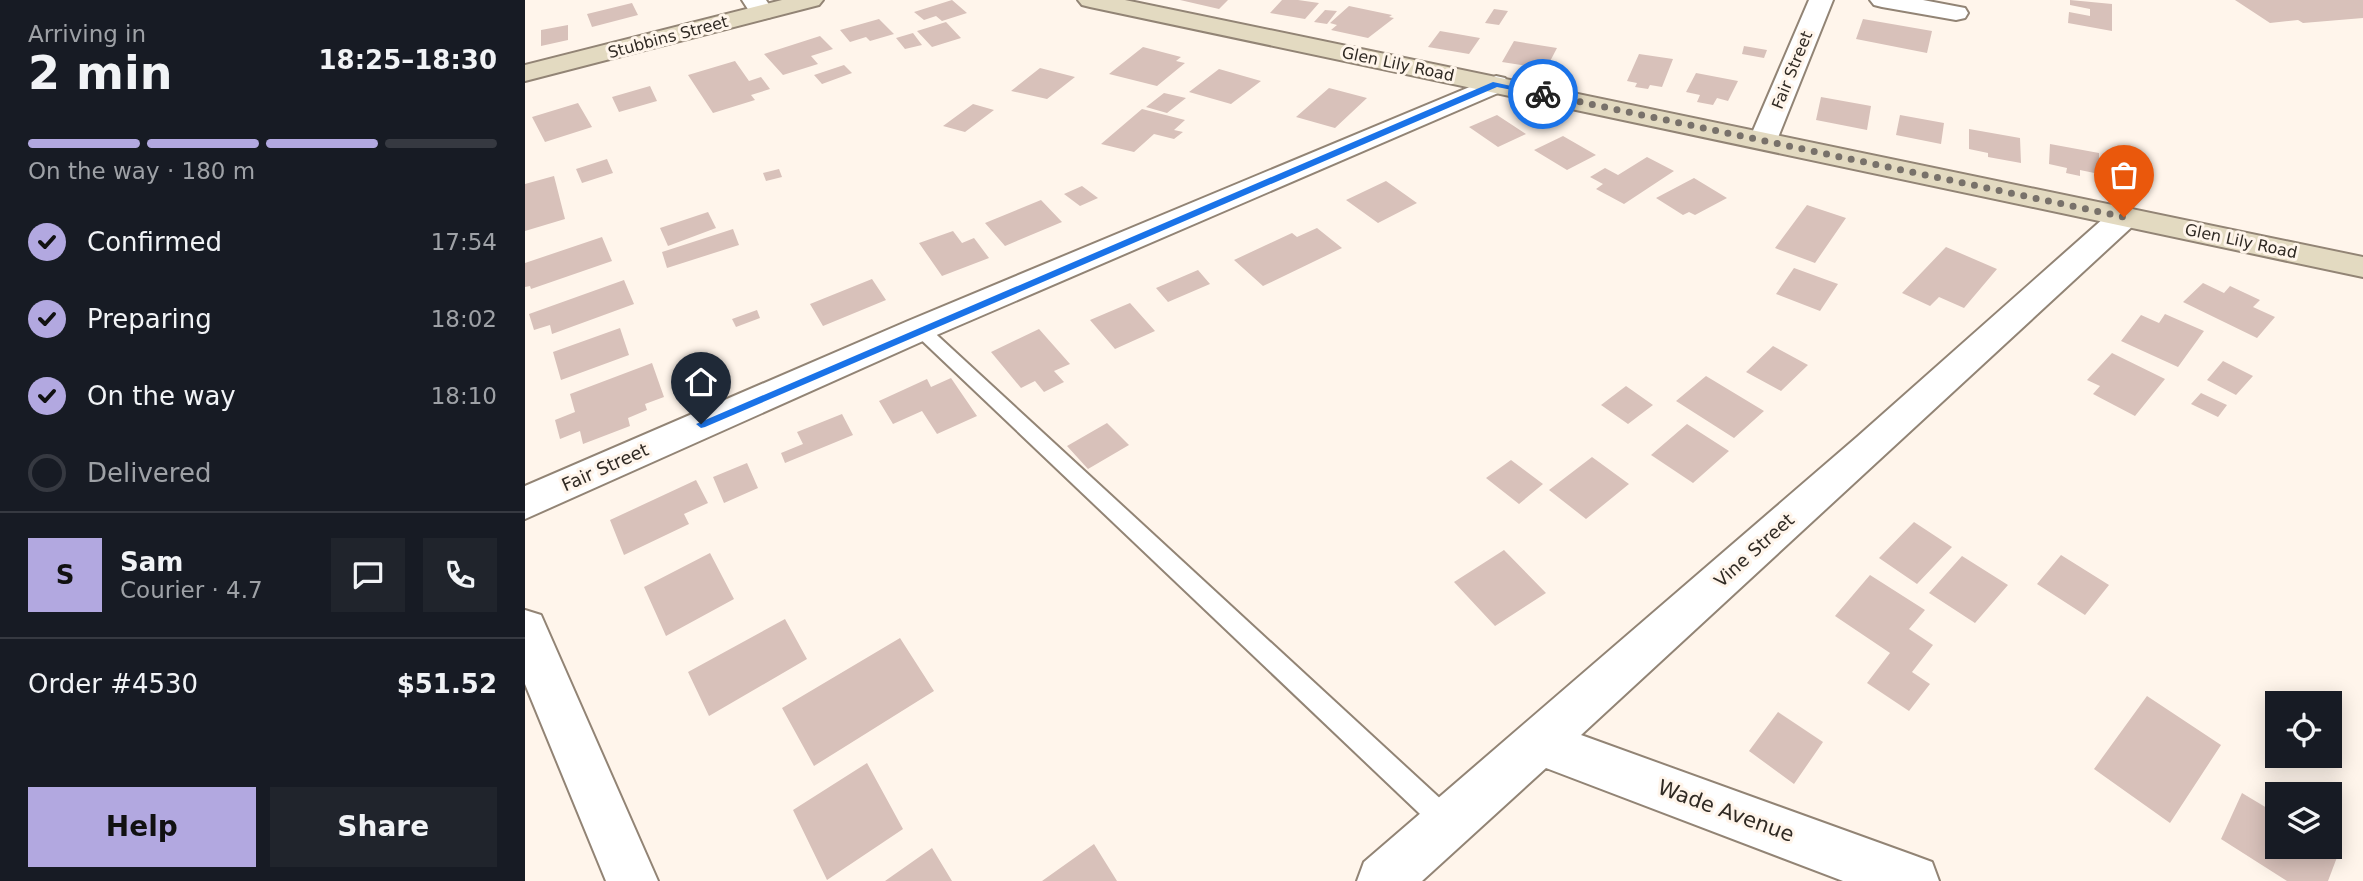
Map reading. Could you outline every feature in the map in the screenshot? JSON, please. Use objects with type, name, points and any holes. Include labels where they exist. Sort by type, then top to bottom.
[{"type":"street","name":"Stubbins Street","points":[[525,73],[758,6],[811,0]]},
{"type":"street","name":"Glen Lily Road","points":[[1090,0],[2363,267]]},
{"type":"street","name":"Fair Street","points":[[1763,140],[1821,0]]},
{"type":"street","points":[[1882,0],[1956,13]]},
{"type":"street","name":"Fair Street","points":[[525,503],[920,329],[1496,84]]},
{"type":"street","name":"Vine Street","points":[[1383,881],[2124,217]]},
{"type":"street","points":[[525,629],[632,881]]},
{"type":"street","name":"Wade Avenue","points":[[1538,742],[1913,881]]},
{"type":"lane","points":[[920,329],[1447,823]]},
{"type":"building","points":[[952,0],[967,13],[942,21],[936,16],[924,20],[914,12]]},
{"type":"building","points":[[1180,0],[1228,0],[1219,9]]},
{"type":"building","points":[[1282,0],[1319,3],[1305,19],[1270,13]]},
{"type":"building","points":[[2070,0],[2112,4],[2112,31],[2068,23],[2069,12],[2090,16],[2090,9],[2070,5]]},
{"type":"building","points":[[2235,0],[2363,0],[2363,18],[2270,23]]},
{"type":"building","points":[[632,3],[638,15],[592,27],[587,14]]},
{"type":"building","points":[[1349,6],[1392,15],[1389,17],[1394,18],[1368,38],[1331,30],[1337,25],[1330,23]]},
{"type":"building","points":[[1494,9],[1508,11],[1499,25],[1485,23]]},
{"type":"building","points":[[1325,10],[1337,11],[1327,24],[1314,22]]},
{"type":"building","points":[[879,19],[894,34],[870,41],[866,37],[850,42],[840,30]]},
{"type":"building","points":[[1863,19],[1932,31],[1927,53],[1856,39]]},
{"type":"building","points":[[946,22],[961,38],[932,47],[917,31]]},
{"type":"building","points":[[568,25],[568,40],[541,46],[541,30]]},
{"type":"building","points":[[1440,31],[1480,38],[1469,54],[1428,47]]},
{"type":"building","points":[[913,33],[922,45],[905,49],[896,38]]},
{"type":"building","points":[[820,36],[833,49],[811,56],[818,64],[783,75],[764,54]]},
{"type":"building","points":[[1514,41],[1557,48],[1546,69],[1502,62]]},
{"type":"building","points":[[1744,46],[1767,50],[1764,58],[1742,54]]},
{"type":"building","points":[[1143,47],[1181,57],[1176,61],[1185,63],[1157,86],[1109,74]]},
{"type":"building","points":[[1639,54],[1673,59],[1662,87],[1635,87],[1637,83],[1627,81]]},
{"type":"building","points":[[735,61],[749,81],[761,77],[770,89],[751,95],[755,100],[713,113],[688,75]]},
{"type":"building","points":[[844,65],[852,73],[822,84],[814,75]]},
{"type":"building","points":[[1040,68],[1075,77],[1047,99],[1011,91]]},
{"type":"building","points":[[1219,69],[1261,81],[1231,104],[1189,92]]},
{"type":"building","points":[[1696,73],[1738,81],[1728,101],[1717,98],[1713,105],[1697,102],[1700,95],[1686,92]]},
{"type":"building","points":[[650,86],[657,101],[619,112],[612,97]]},
{"type":"building","points":[[1329,88],[1367,98],[1335,128],[1296,117]]},
{"type":"building","points":[[1164,93],[1186,98],[1167,113],[1146,107]]},
{"type":"building","points":[[1821,97],[1871,106],[1867,130],[1816,120]]},
{"type":"building","points":[[578,103],[592,127],[545,142],[532,117]]},
{"type":"building","points":[[973,104],[994,110],[965,132],[943,126]]},
{"type":"building","points":[[1142,109],[1185,120],[1174,130],[1183,132],[1174,139],[1154,134],[1134,152],[1101,144]]},
{"type":"building","points":[[1497,115],[1526,134],[1498,147],[1469,127]]},
{"type":"building","points":[[1900,115],[1944,123],[1941,144],[1896,135]]},
{"type":"building","points":[[1969,129],[2020,138],[2021,163],[1988,157],[1988,153],[1969,149]]},
{"type":"building","points":[[1563,136],[1596,155],[1567,170],[1534,150]]},
{"type":"building","points":[[2050,144],[2099,153],[2099,174],[2080,170],[2080,176],[2066,173],[2067,168],[2049,164]]},
{"type":"building","points":[[1647,157],[1674,171],[1624,204],[1596,189],[1603,184],[1590,177],[1605,168],[1618,175]]},
{"type":"building","points":[[607,159],[613,173],[582,183],[576,169]]},
{"type":"building","points":[[779,169],[782,177],[766,181],[763,173]]},
{"type":"building","points":[[554,176],[565,219],[525,231],[525,184]]},
{"type":"building","points":[[1694,178],[1727,198],[1695,215],[1689,212],[1683,215],[1656,198]]},
{"type":"building","points":[[1386,181],[1417,203],[1378,223],[1346,200]]},
{"type":"building","points":[[1082,186],[1098,198],[1080,206],[1064,194]]},
{"type":"building","points":[[1041,200],[1062,222],[1005,246],[985,223]]},
{"type":"building","points":[[1807,205],[1846,218],[1815,263],[1775,248]]},
{"type":"building","points":[[708,212],[716,228],[668,246],[660,228]]},
{"type":"building","points":[[1317,228],[1342,248],[1263,286],[1234,260],[1292,233],[1297,237]]},
{"type":"building","points":[[733,229],[739,245],[667,268],[662,252]]},
{"type":"building","points":[[953,231],[962,243],[974,238],[989,258],[942,276],[919,243]]},
{"type":"building","points":[[602,237],[612,261],[531,289],[530,286],[525,287],[525,263]]},
{"type":"building","points":[[1946,247],[1997,269],[1964,308],[1939,297],[1930,306],[1902,293]]},
{"type":"building","points":[[1794,268],[1838,284],[1820,311],[1776,294]]},
{"type":"building","points":[[1198,270],[1210,284],[1168,302],[1156,288]]},
{"type":"building","points":[[872,279],[886,300],[823,326],[810,304]]},
{"type":"building","points":[[624,280],[634,304],[552,334],[550,325],[534,330],[529,314]]},
{"type":"building","points":[[2203,283],[2224,293],[2230,286],[2260,300],[2253,307],[2275,317],[2257,338],[2183,302]]},
{"type":"building","points":[[1130,303],[1155,331],[1115,349],[1090,320]]},
{"type":"building","points":[[757,310],[760,318],[736,327],[732,319]]},
{"type":"building","points":[[2165,314],[2204,331],[2178,367],[2121,341],[2141,315],[2159,323]]},
{"type":"building","points":[[620,328],[629,355],[561,380],[553,352]]},
{"type":"building","points":[[1039,329],[1070,364],[1054,371],[1064,382],[1044,392],[1035,381],[1021,388],[991,352]]},
{"type":"building","points":[[1773,346],[1808,365],[1781,391],[1746,372]]},
{"type":"building","points":[[2112,353],[2165,379],[2135,416],[2093,394],[2100,386],[2087,380]]},
{"type":"building","points":[[2223,361],[2253,376],[2236,395],[2207,380]]},
{"type":"building","points":[[652,363],[664,397],[645,404],[647,410],[628,418],[630,426],[583,444],[580,431],[560,439],[555,420],[575,412],[570,394]]},
{"type":"building","points":[[1706,376],[1764,411],[1734,438],[1676,401]]},
{"type":"building","points":[[951,378],[977,416],[937,434],[922,411],[893,424],[879,401],[927,379],[931,387]]},
{"type":"building","points":[[1626,386],[1653,405],[1628,424],[1601,405]]},
{"type":"building","points":[[2201,393],[2227,405],[2218,417],[2191,404]]},
{"type":"building","points":[[842,414],[853,435],[785,463],[781,453],[803,444],[797,432]]},
{"type":"building","points":[[1107,423],[1129,445],[1088,469],[1067,446]]},
{"type":"building","points":[[1687,424],[1729,451],[1693,483],[1651,455]]},
{"type":"building","points":[[1592,457],[1629,484],[1586,519],[1549,490]]},
{"type":"building","points":[[1511,460],[1543,484],[1519,504],[1486,478]]},
{"type":"building","points":[[747,463],[758,488],[724,503],[713,477]]},
{"type":"building","points":[[696,480],[708,503],[684,514],[689,524],[624,555],[610,520]]},
{"type":"building","points":[[1914,522],[1952,547],[1917,584],[1879,558]]},
{"type":"building","points":[[1504,550],[1546,593],[1495,626],[1454,582]]},
{"type":"building","points":[[710,553],[734,599],[666,636],[644,587]]},
{"type":"building","points":[[2061,555],[2109,585],[2085,615],[2037,584]]},
{"type":"building","points":[[1962,556],[2008,585],[1975,623],[1929,593]]},
{"type":"building","points":[[1870,575],[1925,610],[1909,629],[1933,645],[1912,672],[1930,684],[1909,711],[1867,683],[1890,653],[1835,616]]},
{"type":"building","points":[[785,619],[807,659],[709,716],[688,672]]},
{"type":"building","points":[[900,638],[934,691],[814,766],[782,708]]},
{"type":"building","points":[[2147,696],[2221,745],[2170,823],[2094,769]]},
{"type":"building","points":[[1778,712],[1823,742],[1794,784],[1749,751]]},
{"type":"building","points":[[867,763],[903,829],[827,880],[793,810]]},
{"type":"building","points":[[2242,793],[2265,807],[2265,859],[2336,859],[2328,881],[2287,881],[2221,839]]},
{"type":"building","points":[[1094,844],[1117,881],[1042,881]]},
{"type":"building","points":[[932,848],[952,881],[885,881]]},
{"type":"way so far","points":[[1543,94],[2124,217]]},
{"type":"route","points":[[701,424],[1015,287],[1258,187],[1496,84],[1543,94]]}]
